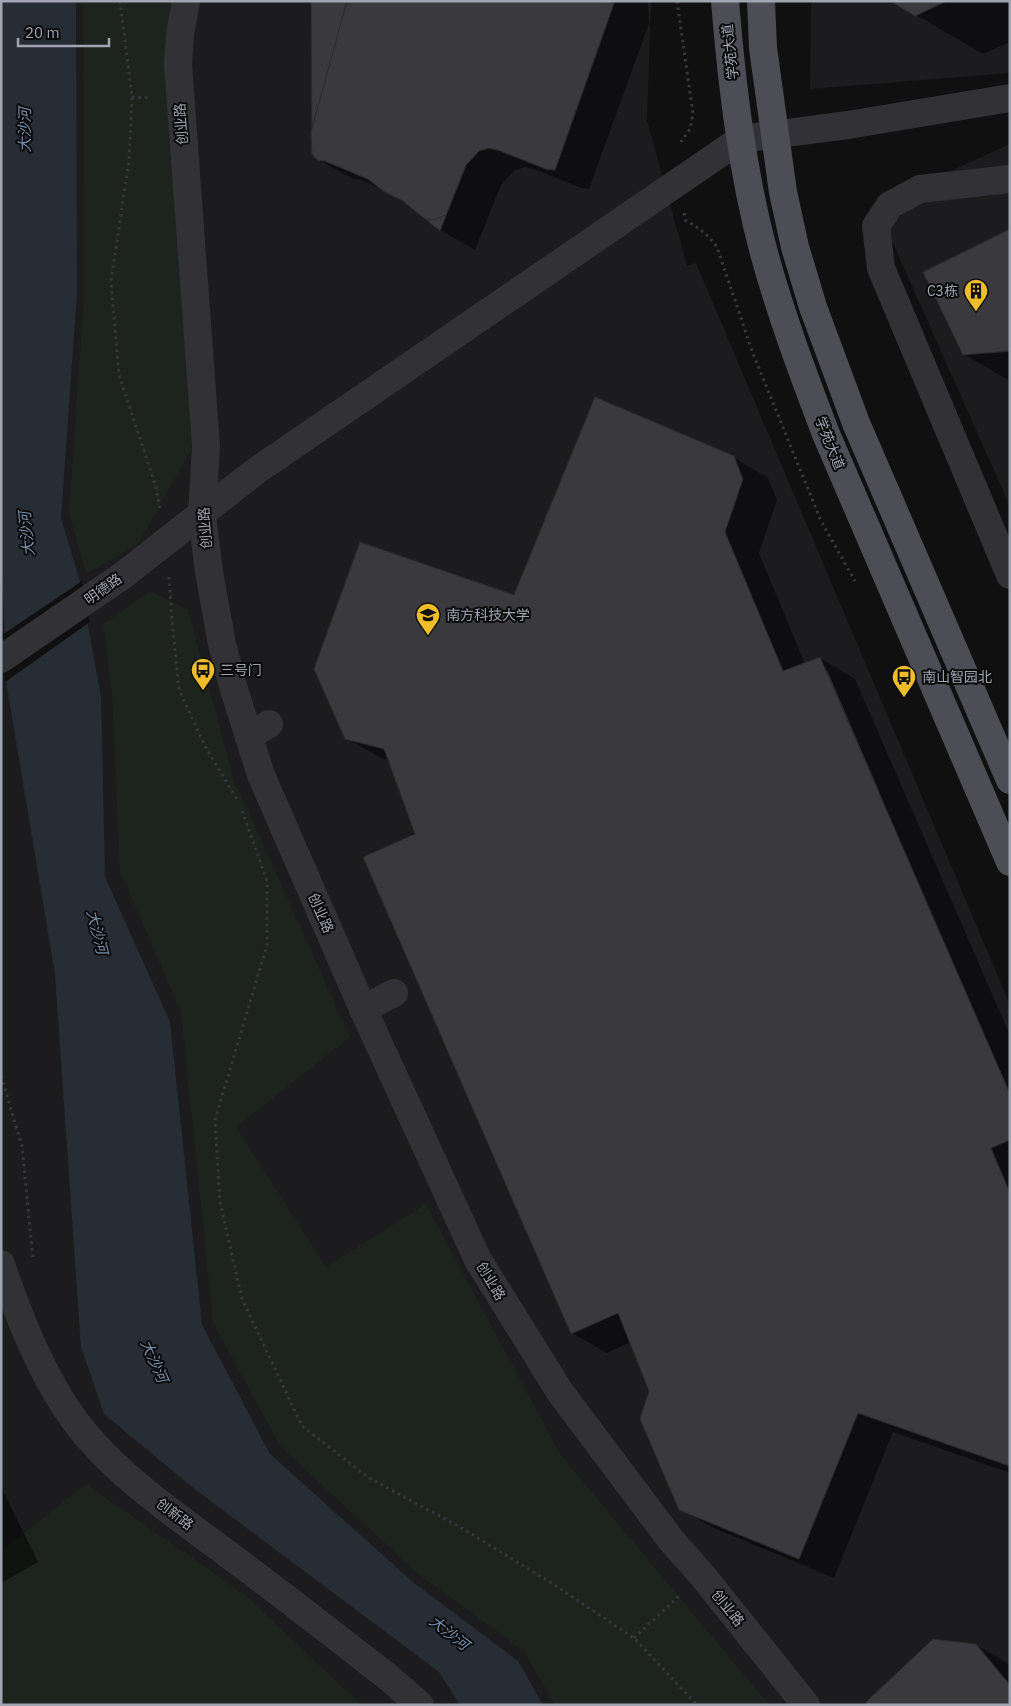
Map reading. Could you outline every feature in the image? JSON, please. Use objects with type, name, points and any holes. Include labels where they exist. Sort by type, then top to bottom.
[{"type":"main road","name":"学苑大道","points":[[725,1],[731,67],[752,203],[764,252],[800,367],[826,434],[1010,862]]},
{"type":"main road","points":[[761,1],[763,48],[783,192],[795,247],[813,308],[860,432],[1010,780]]},
{"type":"street","name":"创业路","points":[[186,1],[180,34],[178,64],[206,446],[202,515],[208,572],[222,644],[232,683],[259,730],[261,775],[363,1009],[478,1260],[560,1392],[671,1540],[702,1575],[806,1705]]},
{"type":"street","points":[[741,139],[848,125],[1010,98]]},
{"type":"street","name":"明德路","points":[[1,659],[122,576],[256,471],[741,139]]},
{"type":"street","points":[[1010,179],[920,190],[890,205],[876,226],[881,268],[1010,574]]},
{"type":"street","points":[[363,1009],[394,993]]},
{"type":"street","name":"创新路","points":[[2,1269],[36,1354],[63,1404],[104,1456],[153,1498],[380,1671],[420,1705]]},
{"type":"path","points":[[120,1],[132,97],[129,161],[111,281],[119,375],[156,488],[167,542],[179,690],[205,746],[239,803],[267,881],[267,945],[215,1120],[220,1202],[242,1299],[302,1426],[369,1478],[460,1527],[553,1584],[634,1638],[697,1705]]},
{"type":"path","points":[[677,1],[693,114],[690,129],[678,144]]},
{"type":"path","points":[[1,1076],[22,1146],[33,1261]]},
{"type":"path","points":[[634,1638],[702,1575]]},
{"type":"shaded area","name":"南方科技大学","points":[[1,1],[651,1],[647,120],[687,266],[696,263],[1010,1005],[1010,1705],[1,1705]]},
{"type":"shaded area","points":[[83,1],[174,1],[165,44],[192,448],[138,544],[86,574],[69,513],[84,293]]},
{"type":"shaded area","points":[[811,1],[1010,1],[1010,73],[810,89]]},
{"type":"shaded area","points":[[1010,144],[1010,506],[876,205]]},
{"type":"shaded area","points":[[150,591],[188,610],[234,780],[350,1037],[236,1127],[326,1267],[426,1204],[560,1454],[769,1705],[555,1705],[524,1651],[418,1574],[280,1446],[213,1322],[181,1012],[120,871],[112,695],[103,624]]},
{"type":"shaded area","points":[[86,1484],[244,1594],[362,1705],[1,1705],[1,1548],[10,1544]]},
{"type":"water","name":"大沙河","points":[[1,1],[76,1],[77,292],[61,518],[80,582],[101,697],[105,877],[170,1022],[202,1325],[270,1454],[414,1583],[518,1661],[543,1705],[460,1705],[439,1672],[192,1487],[104,1414],[81,1347],[55,974],[7,687],[1,554]]},
{"type":"pier","points":[[82,581],[90,622],[5,682],[2,635]]},
{"type":"building","points":[[311,1],[614,1],[614,3],[555,170],[546,169],[498,150],[489,148],[479,151],[466,165],[440,231],[403,201],[385,192],[368,179],[325,161],[317,160],[312,154]]},
{"type":"building","points":[[347,1],[603,1],[614,3],[555,170],[546,169],[498,150],[489,148],[479,151],[466,165],[446,215],[433,220],[425,219],[403,201],[385,192],[368,179],[325,161],[317,160],[312,154],[311,132]]},
{"type":"building","points":[[890,1],[947,1],[915,16]]},
{"type":"building","name":"C3栋","points":[[1010,229],[1010,351],[963,355],[923,272]]},
{"type":"building","points":[[595,397],[734,456],[706,554],[761,700],[827,671],[879,792],[833,812],[905,989],[954,967],[1010,1094],[1010,1122],[933,1154],[987,1297],[1010,1305],[1010,1466],[858,1413],[799,1559],[679,1510],[713,1397],[658,1261],[558,1303],[478,1119],[533,1091],[470,941],[411,966],[371,874],[479,826],[433,712],[314,669],[360,542],[514,595]]},
{"type":"building","points":[[595,397],[734,456],[743,479],[725,532],[783,671],[820,657],[1010,1094],[1010,1140],[991,1148],[1010,1193],[1010,1466],[858,1413],[799,1559],[679,1510],[640,1419],[649,1391],[618,1313],[571,1334],[363,857],[415,834],[384,749],[345,739],[314,669],[360,542],[514,595]]},
{"type":"building","points":[[933,1639],[976,1644],[1010,1685],[1010,1705],[868,1705],[866,1702]]},
{"type":"place","name":"C3栋","points":[[976,312]]},
{"type":"place","name":"南方科技大学","points":[[428,636]]},
{"type":"place","name":"三号门","points":[[203,691]]},
{"type":"place","name":"南山智园北","points":[[904,698]]}]
